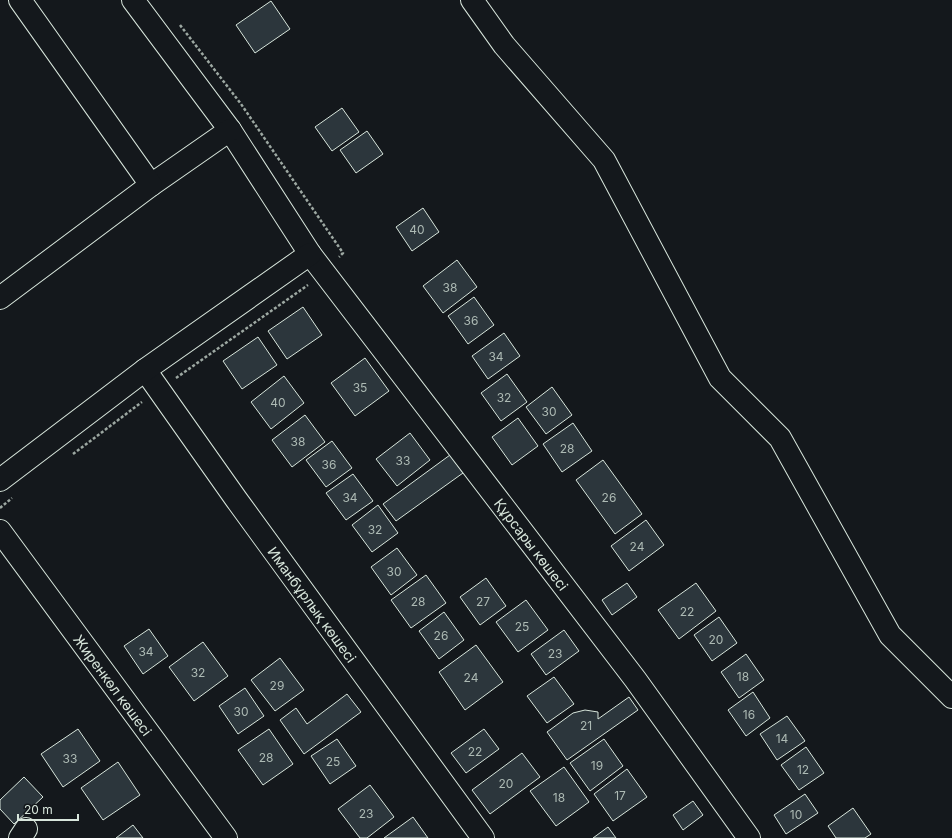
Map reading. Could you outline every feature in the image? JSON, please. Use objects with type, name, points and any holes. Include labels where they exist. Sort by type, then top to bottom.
[{"type":"street","points":[[20,0],[151,185]]},
{"type":"street","name":"Құрсары көшесі","points":[[133,0],[230,130],[310,254],[631,673],[749,838]]},
{"type":"street","points":[[472,0],[504,45],[604,160],[720,378],[780,438],[890,635],[952,697]]},
{"type":"street","points":[[0,298],[151,185],[230,130]]},
{"type":"street","points":[[0,480],[145,370],[310,254]]},
{"type":"street","name":"Иманбұрлық көшесі","points":[[145,370],[236,499],[483,838]]},
{"type":"street","name":"Жиренкөл көшесі","points":[[0,531],[226,838]]},
{"type":"path","points":[[70,456],[159,390],[325,273],[343,253],[241,104],[180,24]]},
{"type":"path","points":[[0,508],[13,498]]},
{"type":"building","points":[[271,1],[290,29],[255,53],[236,25]]},
{"type":"building","points":[[342,108],[359,132],[332,151],[315,127]]},
{"type":"building","points":[[367,131],[383,154],[356,173],[340,150]]},
{"type":"building","points":[[423,208],[439,232],[412,251],[396,227]]},
{"type":"building","points":[[457,260],[477,287],[443,313],[423,286]]},
{"type":"building","points":[[474,297],[494,325],[468,344],[448,316]]},
{"type":"building","points":[[303,307],[322,335],[287,359],[268,331]]},
{"type":"building","points":[[504,333],[520,356],[488,379],[472,356]]},
{"type":"building","points":[[258,337],[277,365],[242,389],[223,361]]},
{"type":"building","points":[[365,358],[389,391],[355,416],[331,383]]},
{"type":"building","points":[[507,374],[527,402],[501,421],[481,393]]},
{"type":"building","points":[[284,376],[304,403],[271,429],[251,402]]},
{"type":"building","points":[[552,387],[572,415],[546,434],[526,407]]},
{"type":"building","points":[[305,415],[325,442],[292,467],[272,440]]},
{"type":"building","points":[[518,418],[538,446],[512,465],[492,437]]},
{"type":"building","points":[[573,423],[592,451],[562,472],[543,444]]},
{"type":"building","points":[[410,433],[430,460],[397,486],[376,459]]},
{"type":"building","points":[[332,441],[352,468],[326,487],[306,460]]},
{"type":"building","points":[[450,455],[463,473],[396,521],[383,504]]},
{"type":"building","points":[[603,460],[642,514],[615,534],[576,480]]},
{"type":"building","points":[[353,474],[373,501],[346,520],[326,493]]},
{"type":"building","points":[[378,505],[398,533],[372,552],[352,525]]},
{"type":"building","points":[[646,520],[664,545],[629,571],[611,546]]},
{"type":"building","points":[[397,548],[417,575],[391,595],[371,567]]},
{"type":"building","points":[[426,575],[446,603],[411,628],[391,600]]},
{"type":"building","points":[[486,578],[506,606],[480,625],[460,597]]},
{"type":"building","points":[[627,583],[637,597],[612,615],[602,600]]},
{"type":"building","points":[[696,583],[716,611],[679,639],[658,610]]},
{"type":"building","points":[[526,600],[548,630],[518,652],[496,622]]},
{"type":"building","points":[[444,612],[464,640],[439,659],[419,631]]},
{"type":"building","points":[[719,617],[737,643],[712,661],[694,635]]},
{"type":"building","points":[[149,629],[168,656],[143,674],[124,646]]},
{"type":"building","points":[[564,630],[579,651],[546,675],[531,654]]},
{"type":"building","points":[[203,642],[228,676],[194,701],[169,667]]},
{"type":"building","points":[[476,645],[503,682],[465,710],[439,672]]},
{"type":"building","points":[[746,654],[764,680],[739,698],[721,672]]},
{"type":"building","points":[[280,658],[304,690],[275,711],[251,680]]},
{"type":"building","points":[[554,677],[574,704],[547,723],[527,696]]},
{"type":"building","points":[[245,688],[264,716],[238,734],[219,706]]},
{"type":"building","points":[[753,692],[770,718],[746,736],[728,710]]},
{"type":"building","points":[[347,694],[361,712],[304,754],[280,720],[296,708],[307,724]]},
{"type":"building","points":[[629,697],[638,710],[567,760],[547,732],[573,713],[585,710],[598,712],[598,719]]},
{"type":"building","points":[[787,716],[805,741],[777,760],[760,734]]},
{"type":"building","points":[[78,729],[100,761],[63,787],[41,754]]},
{"type":"building","points":[[269,729],[293,764],[263,785],[238,750]]},
{"type":"building","points":[[484,729],[499,749],[466,773],[451,753]]},
{"type":"building","points":[[337,739],[356,766],[330,784],[311,756]]},
{"type":"building","points":[[604,739],[623,766],[590,791],[570,763]]},
{"type":"building","points":[[806,747],[824,773],[799,790],[781,765]]},
{"type":"building","points":[[522,753],[540,777],[490,814],[472,790]]},
{"type":"building","points":[[118,762],[140,795],[103,820],[81,788]]},
{"type":"building","points":[[564,767],[589,802],[556,826],[530,791]]},
{"type":"building","points":[[627,769],[647,797],[613,821],[594,794]]},
{"type":"building","points":[[24,777],[43,797],[14,824],[0,809],[0,800]]},
{"type":"building","points":[[370,785],[394,817],[367,838],[360,838],[338,809]]},
{"type":"building","points":[[805,794],[818,813],[786,834],[774,815]]},
{"type":"building","points":[[693,801],[703,815],[683,830],[673,815]]},
{"type":"building","points":[[853,808],[871,834],[865,838],[836,838],[828,826]]},
{"type":"building","points":[[413,817],[428,838],[384,838]]},
{"type":"building","points":[[133,825],[143,838],[116,838]]},
{"type":"building","points":[[608,827],[616,838],[593,838]]}]
